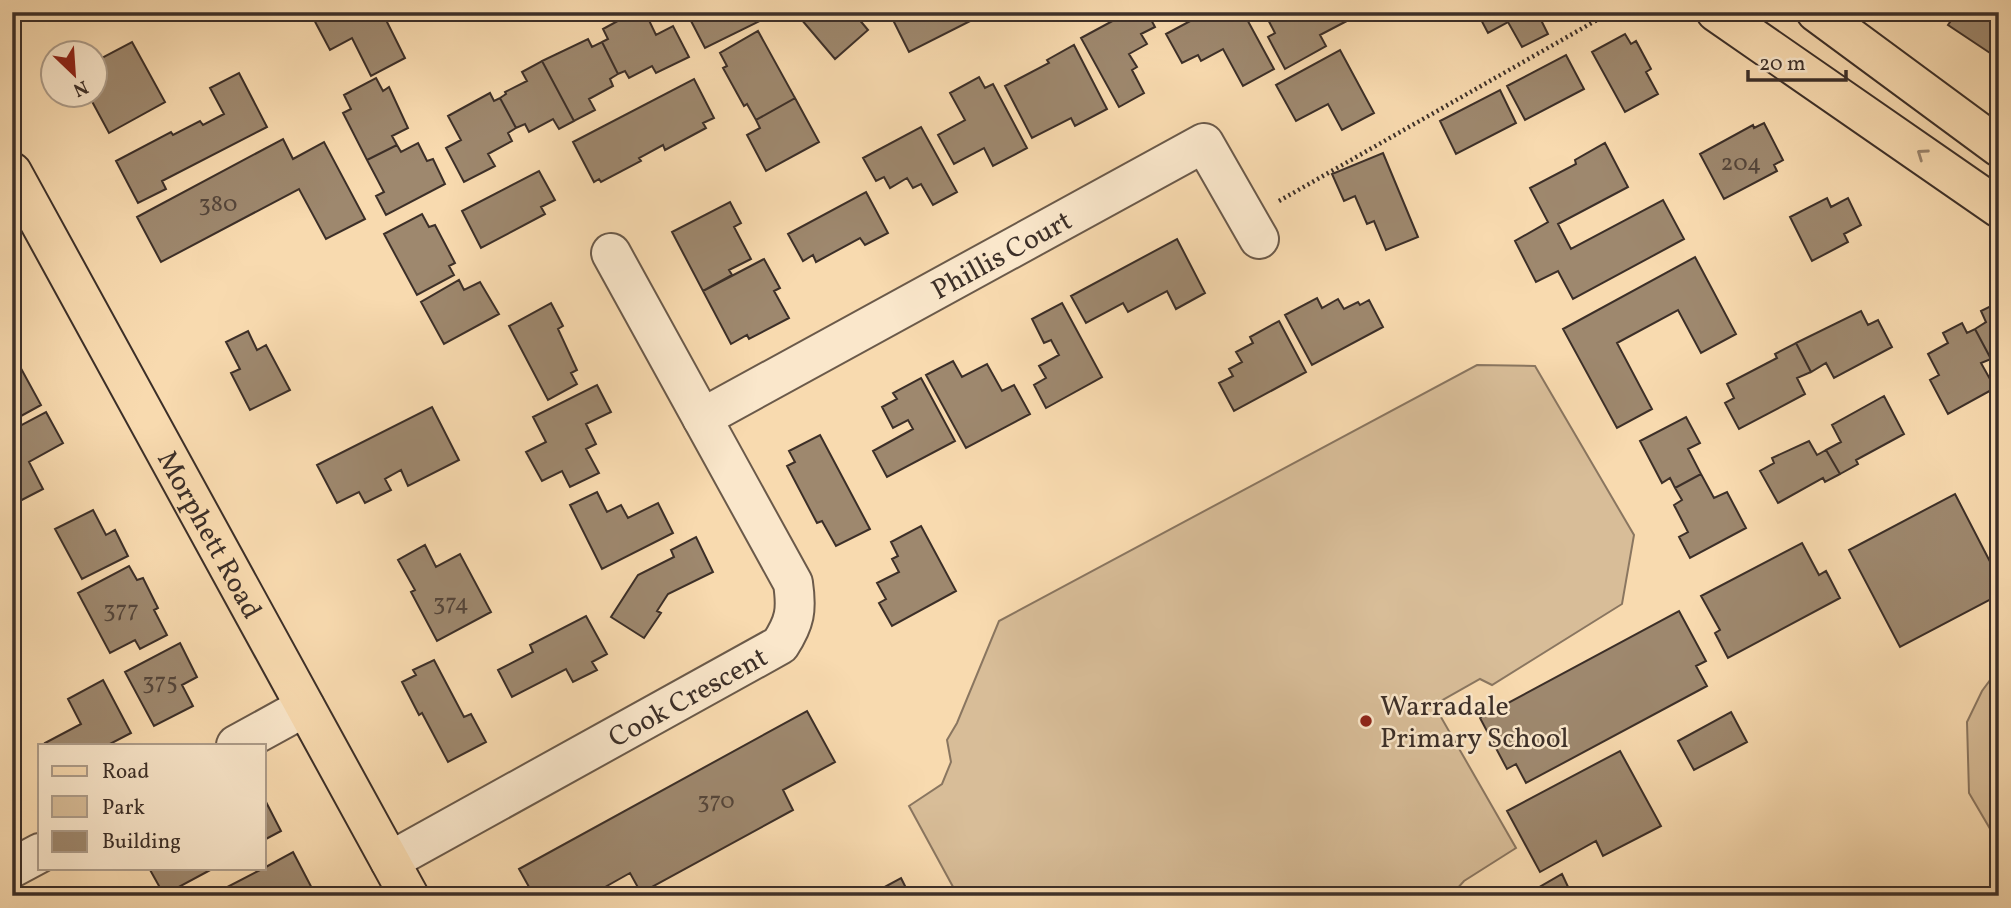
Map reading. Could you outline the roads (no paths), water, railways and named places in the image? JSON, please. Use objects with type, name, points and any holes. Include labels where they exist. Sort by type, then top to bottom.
[{"type":"main road","points":[[1716,12],[1999,208]]},
{"type":"main road","points":[[1816,12],[1999,147]]},
{"type":"main road","name":"Morphett Road","points":[[15,182],[409,896]]},
{"type":"street","name":"Phillis Court","points":[[702,418],[1204,143],[1254,229]]},
{"type":"street","name":"Cook Crescent","points":[[390,861],[780,645],[792,626],[796,604],[793,583],[611,253]]},
{"type":"street","points":[[238,744],[305,707]]},
{"type":"street","points":[[12,868],[38,854]]},
{"type":"place","name":"Warradale Primary School","points":[[1366,721]]}]
